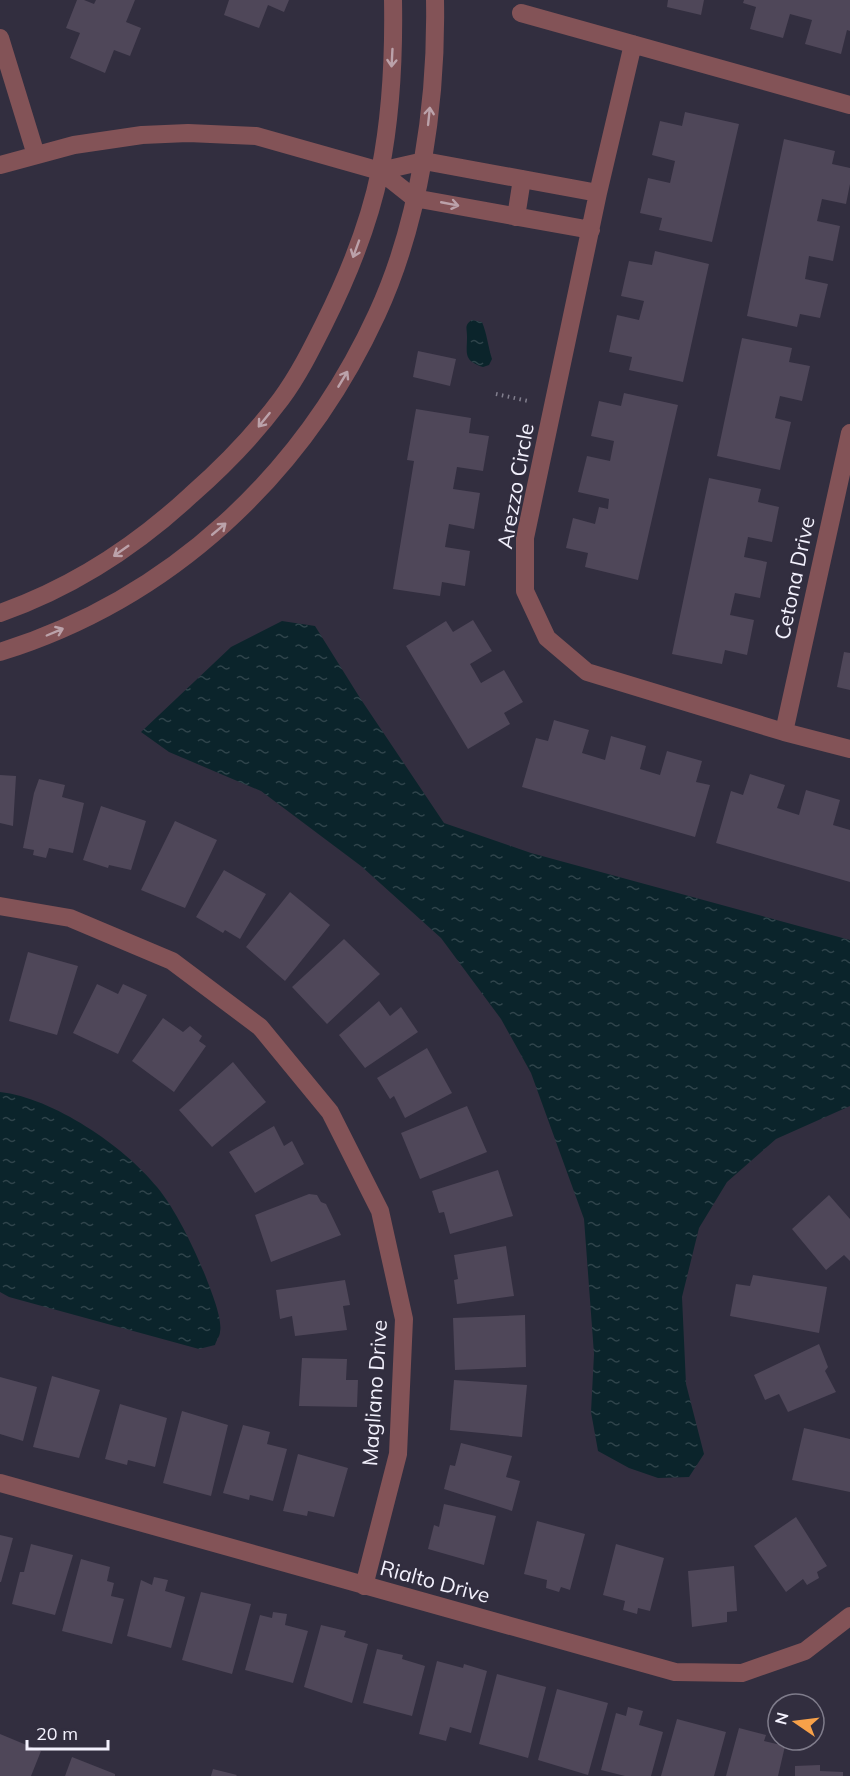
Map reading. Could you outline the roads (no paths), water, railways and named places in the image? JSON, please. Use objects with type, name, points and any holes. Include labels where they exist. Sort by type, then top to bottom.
[{"type":"street","points":[[0,613],[25,604],[116,555],[162,522],[205,483],[251,435],[282,398],[312,347],[340,291],[367,221],[380,171],[390,92],[393,0]]},
{"type":"street","points":[[0,652],[34,641],[76,623],[138,590],[195,550],[230,520],[279,470],[321,414],[346,375],[378,313],[402,248],[424,161],[431,98],[435,0]]},
{"type":"street","points":[[520,13],[850,105]]},
{"type":"street","points":[[0,38],[36,155]]},
{"type":"street","name":"Arezzo Circle","points":[[633,44],[598,194],[525,538],[525,591],[547,638],[587,672],[784,732],[850,748]]},
{"type":"street","points":[[0,165],[74,145],[142,135],[200,133],[256,136],[380,171],[414,198],[591,230]]},
{"type":"street","points":[[380,171],[424,161],[598,194]]},
{"type":"street","points":[[516,217],[522,179]]},
{"type":"street","name":"Cetona Drive","points":[[784,732],[850,433]]},
{"type":"street","name":"Magliano Drive","points":[[0,906],[70,918],[172,962],[260,1027],[330,1112],[380,1211],[404,1319],[398,1454],[364,1586]]},
{"type":"street","name":"Rialto Drive","points":[[0,1483],[675,1672],[742,1673],[805,1651],[850,1616]]},
{"type":"water","points":[[472,320],[482,322],[492,359],[489,365],[483,367],[472,362],[467,352],[466,327]]},
{"type":"water","points":[[282,621],[315,626],[444,823],[531,853],[850,940],[850,1106],[776,1139],[727,1182],[699,1228],[682,1297],[686,1384],[704,1454],[689,1477],[658,1478],[629,1468],[598,1451],[591,1412],[594,1354],[584,1219],[531,1073],[501,1019],[441,938],[361,866],[261,791],[169,752],[141,732],[231,647]]},
{"type":"water","points":[[0,1092],[21,1096],[42,1104],[86,1126],[126,1156],[157,1187],[184,1230],[213,1295],[220,1326],[215,1345],[199,1349],[9,1297],[0,1292]]}]
